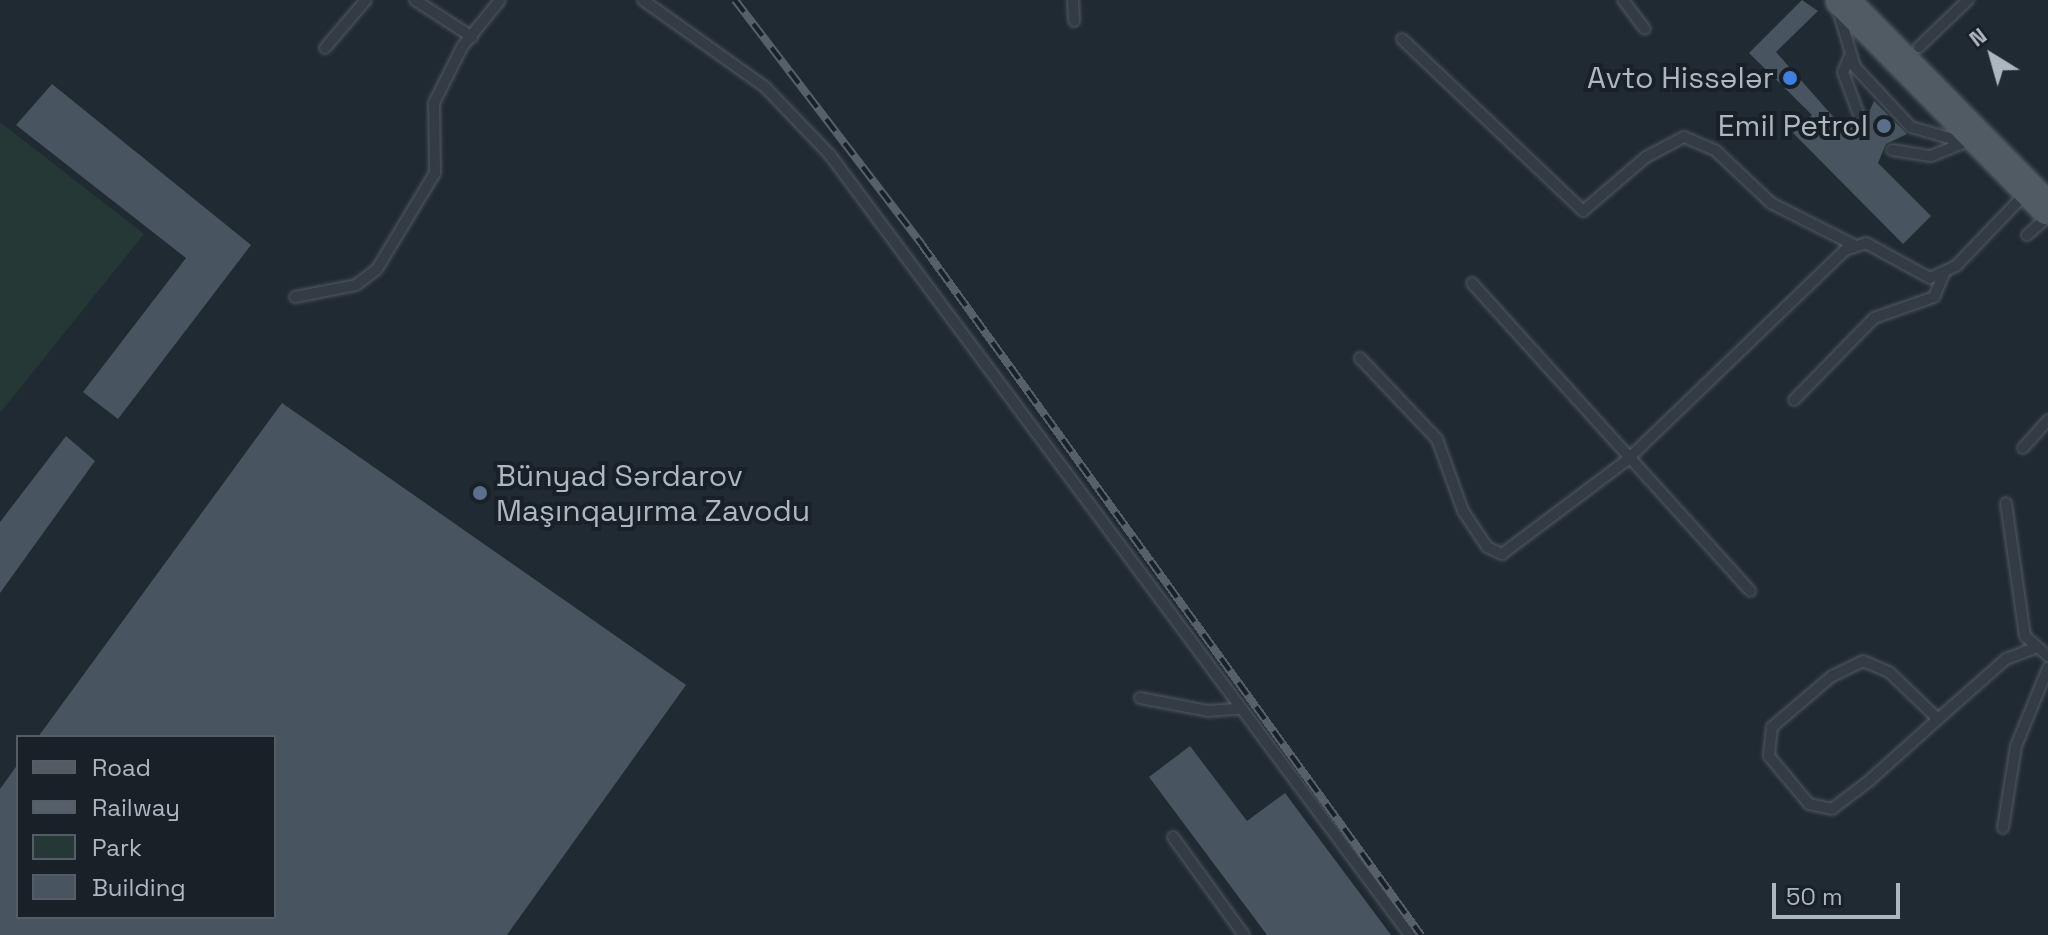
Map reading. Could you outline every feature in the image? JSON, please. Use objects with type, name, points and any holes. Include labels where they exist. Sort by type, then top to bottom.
[{"type":"main road","points":[[1839,0],[1976,145],[2042,193]]},
{"type":"main road","points":[[1873,0],[1919,47],[2042,193]]},
{"type":"lane","points":[[325,48],[366,0]]},
{"type":"lane","points":[[415,0],[472,37]]},
{"type":"lane","points":[[295,297],[356,285],[377,269],[435,173],[440,156],[431,117],[472,37],[500,0]]},
{"type":"lane","points":[[643,0],[765,87],[830,155],[1410,935]]},
{"type":"lane","points":[[1073,0],[1074,21]]},
{"type":"lane","points":[[1623,0],[1645,29]]},
{"type":"lane","points":[[1839,0],[1849,58],[1911,127],[1976,145]]},
{"type":"lane","points":[[1919,47],[1968,0]]},
{"type":"lane","points":[[1402,39],[1583,211],[1646,157],[1684,137],[1715,150],[1771,203],[1854,245],[1875,247],[1930,278],[1944,274],[2042,193]]},
{"type":"lane","points":[[1849,58],[1843,72],[1859,115]]},
{"type":"lane","points":[[1892,150],[1931,156],[1976,145]]},
{"type":"lane","points":[[2027,235],[2048,217]]},
{"type":"lane","points":[[1360,358],[1437,439],[1451,487],[1493,552],[1513,547],[1627,460],[1854,245]]},
{"type":"lane","points":[[1794,400],[1874,318],[1934,297],[1944,274]]},
{"type":"lane","points":[[1472,283],[1627,460],[1750,591]]},
{"type":"lane","points":[[2023,448],[2048,420]]},
{"type":"lane","points":[[2006,503],[2032,649]]},
{"type":"lane","points":[[1938,719],[1889,672],[1863,661],[1832,676],[1772,727],[1769,756],[1809,804],[1832,809],[1938,719],[2006,659],[2032,649],[2048,656]]},
{"type":"lane","points":[[2003,828],[2016,746],[2048,668]]},
{"type":"lane","points":[[1140,698],[1208,711],[1239,709]]},
{"type":"lane","points":[[1173,837],[1244,935]]},
{"type":"green space","points":[[0,122],[144,234],[0,413]]},
{"type":"building","points":[[1802,0],[1818,11],[1776,52],[1845,130],[1865,121],[1874,101],[1907,134],[1886,144],[1878,163],[1931,216],[1903,244],[1793,133],[1812,115],[1749,53]]},
{"type":"building","points":[[52,84],[251,245],[118,419],[83,392],[186,258],[16,125]]},
{"type":"building","points":[[282,403],[686,685],[507,935],[0,935],[0,789],[16,767],[16,919],[276,919],[276,735],[39,735]]},
{"type":"building","points":[[66,436],[95,461],[0,593],[0,522]]},
{"type":"building","points":[[1190,746],[1247,821],[1285,793],[1391,935],[1267,935],[1149,777]]},
{"type":"railway","points":[[735,0],[922,245],[1421,935]]},
{"type":"place","name":"Avto Hissələr","points":[[1790,78]]},
{"type":"place","name":"Emil Petrol","points":[[1884,126]]},
{"type":"place","name":"Bünyad Sərdarov Maşınqayırma Zavodu","points":[[480,493]]}]
